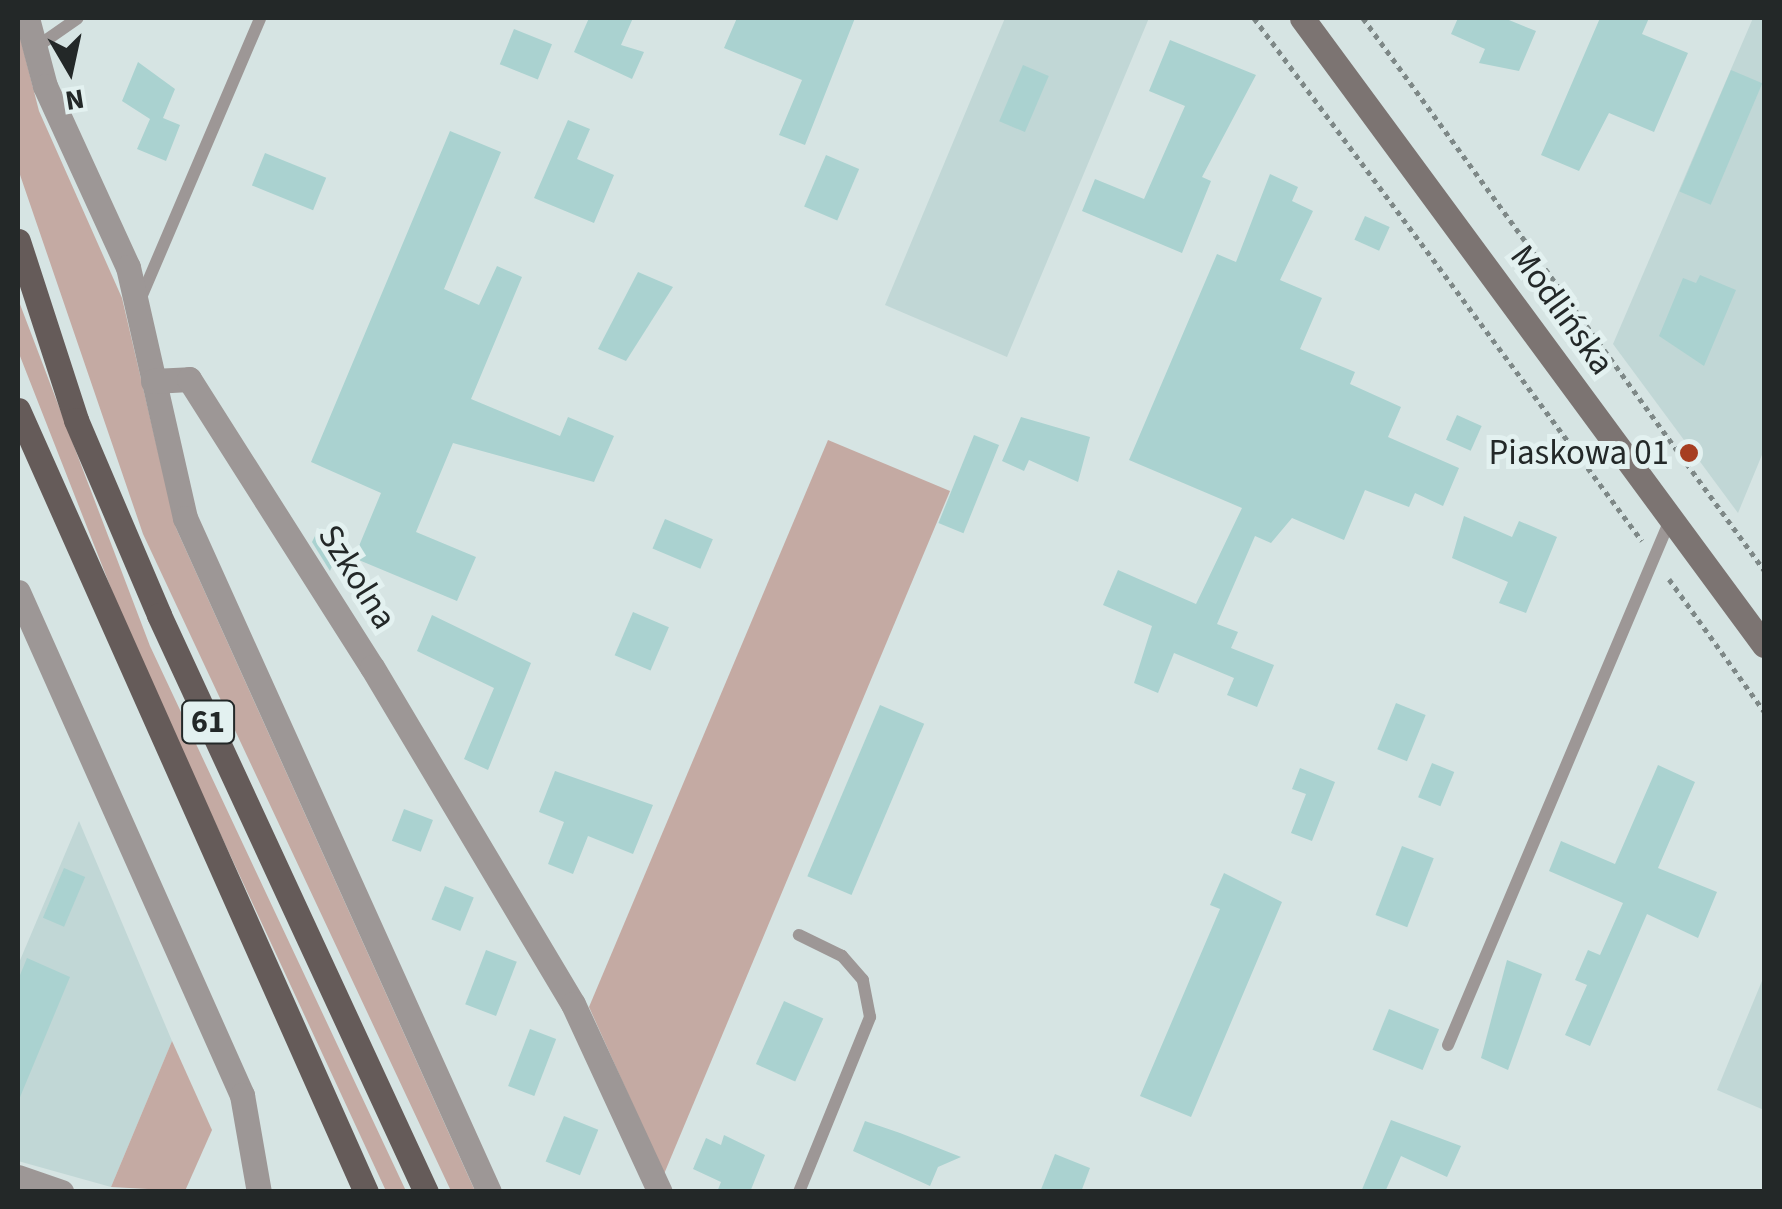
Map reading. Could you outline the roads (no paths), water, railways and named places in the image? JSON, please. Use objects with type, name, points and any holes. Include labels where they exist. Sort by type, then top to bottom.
[{"type":"main road","name":"Modlińska","points":[[1302,18],[1764,644]]},
{"type":"main road","name":"61","points":[[18,241],[76,420],[159,615],[426,1192]]},
{"type":"main road","name":"61","points":[[18,410],[366,1192]]},
{"type":"street","points":[[28,18],[35,48],[137,306],[185,518],[489,1192]]},
{"type":"street","name":"Szkolna","points":[[153,381],[189,378],[362,651],[573,1004],[660,1192]]},
{"type":"street","points":[[18,592],[242,1094],[259,1192]]},
{"type":"street","points":[[18,1177],[61,1192]]},
{"type":"lane","points":[[35,48],[78,18]]},
{"type":"lane","points":[[137,306],[260,18]]},
{"type":"lane","points":[[1448,1045],[1671,517]]},
{"type":"lane","points":[[798,1192],[870,1017],[862,980],[842,956],[799,935]]},
{"type":"place","name":"Piaskowa 01","points":[[1689,453]]}]
